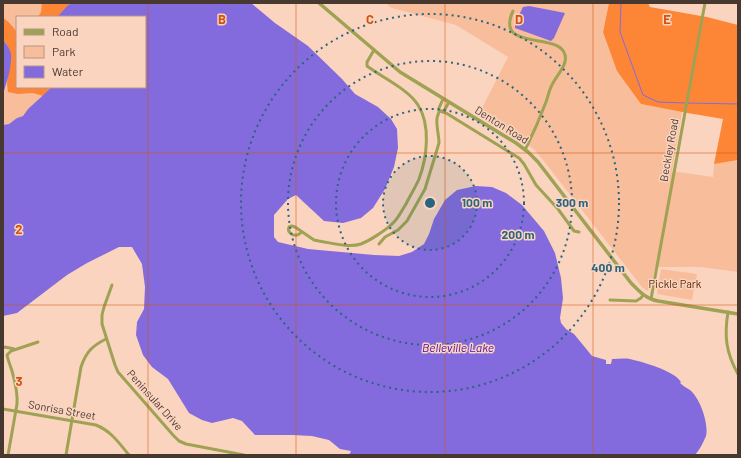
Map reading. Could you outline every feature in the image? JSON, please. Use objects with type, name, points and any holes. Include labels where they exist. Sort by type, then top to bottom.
[{"type":"street","name":"Denton Road","points":[[319,3],[400,72],[525,150],[538,162],[631,283],[643,295],[658,301],[738,314]]},
{"type":"street","name":"Beckley Road","points":[[650,299],[705,3]]},
{"type":"street","points":[[513,11],[509,23],[512,32],[521,37],[559,47],[563,50],[566,57],[564,64],[552,84],[546,103],[525,150]]},
{"type":"street","points":[[302,232],[314,240],[319,241],[348,245],[363,243],[393,224],[418,180],[426,147],[425,126],[422,114],[418,105],[410,95],[367,66],[367,62],[374,50]]},
{"type":"street","points":[[380,244],[385,237],[398,230],[407,222],[425,189],[439,143],[437,121],[440,111],[439,108],[443,99]]},
{"type":"street","points":[[440,111],[444,110],[449,102]]},
{"type":"street","points":[[440,111],[446,113],[519,158],[536,185],[558,209],[574,231],[579,232]]},
{"type":"street","name":"Peninsular Drive","points":[[112,285],[104,307],[102,324],[118,372],[173,436],[179,440],[186,444],[244,455]]},
{"type":"street","points":[[610,300],[636,301],[643,295]]},
{"type":"street","points":[[728,312],[725,332],[726,345],[730,358],[738,374]]},
{"type":"street","points":[[66,455],[81,367],[89,351],[96,344],[106,339]]},
{"type":"street","points":[[7,357],[9,352],[14,349],[38,342]]},
{"type":"street","points":[[3,348],[14,349]]},
{"type":"street","points":[[3,354],[7,357],[17,390],[16,411],[8,455]]},
{"type":"street","name":"Sonrisa Street","points":[[3,409],[96,425],[104,428],[112,434],[129,455]]},
{"type":"street","points":[[213,455],[214,449]]},
{"type":"green space","points":[[3,3],[72,3],[68,5],[58,16],[16,16],[16,88],[51,88],[28,109],[23,116],[17,118],[9,124],[3,125],[3,93],[7,84],[6,43],[3,40]]},
{"type":"green space","points":[[385,3],[609,3],[603,32],[641,104],[682,112],[672,171],[713,177],[714,164],[738,160],[738,272],[701,267],[655,267],[650,289],[647,291],[642,287],[536,151],[523,141],[479,114],[508,57],[456,25],[392,8]]},
{"type":"green space","name":"Pickle Park","points":[[661,269],[697,274],[692,300],[657,294]]},
{"type":"shaded area","points":[[42,3],[72,3],[68,5],[58,16],[39,16],[41,12]]},
{"type":"shaded area","points":[[609,3],[648,3],[650,7],[707,17],[738,25],[738,160],[714,164],[723,119],[641,104],[617,71],[603,32]]},
{"type":"shaded area","points":[[3,18],[11,24],[16,32],[16,88],[51,88],[43,96],[33,93],[18,94],[8,92],[7,84],[11,54],[3,40]]},
{"type":"water","name":"Belleville Lake","points":[[72,3],[251,3],[275,23],[308,46],[342,79],[355,94],[378,107],[391,119],[397,129],[398,148],[394,167],[385,189],[373,208],[361,218],[343,223],[324,221],[296,195],[288,199],[274,215],[274,237],[278,242],[308,249],[399,256],[412,252],[424,244],[434,219],[445,200],[457,190],[476,186],[492,187],[506,193],[522,205],[544,231],[555,253],[561,278],[563,298],[560,318],[561,323],[566,329],[574,334],[592,356],[606,360],[606,364],[611,364],[612,359],[630,359],[643,362],[666,371],[678,378],[681,382],[680,383],[694,394],[705,418],[707,431],[706,436],[697,453],[695,455],[349,455],[351,451],[340,449],[329,440],[312,436],[255,435],[242,421],[233,418],[212,423],[202,420],[189,413],[168,379],[152,367],[143,355],[136,335],[137,322],[144,309],[145,287],[142,264],[132,247],[119,247],[87,263],[67,275],[17,313],[3,316],[3,125],[9,124],[17,118],[23,116],[28,109],[51,88],[146,88],[146,16],[58,16],[68,5]]},
{"type":"water","points":[[529,6],[565,13],[554,38],[551,41],[515,28],[515,23],[523,7]]},
{"type":"water","points":[[3,40],[10,50],[11,63],[3,93]]},
{"type":"waterway","points":[[621,3],[620,32],[643,95],[658,102],[685,103]]},
{"type":"waterway","points":[[688,103],[738,104]]}]
